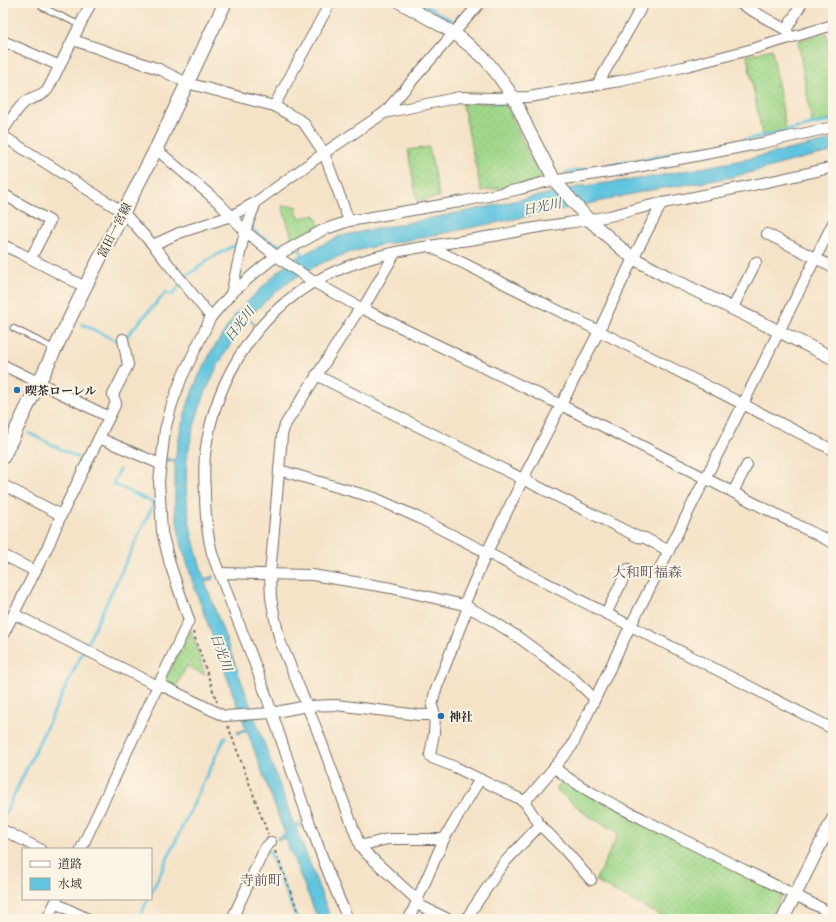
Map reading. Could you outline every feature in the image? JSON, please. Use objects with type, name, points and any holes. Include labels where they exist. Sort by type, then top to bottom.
[{"type":"main road","name":"富田一宮線","points":[[3,457],[85,288],[156,149],[224,3]]},
{"type":"street","points":[[3,131],[22,104],[44,94],[60,66],[91,3]]},
{"type":"street","points":[[274,106],[330,3]]},
{"type":"street","points":[[401,3],[454,33],[485,60],[514,98],[555,181],[588,219],[633,258],[779,332],[832,355]]},
{"type":"street","points":[[153,245],[179,233],[231,216],[256,202],[324,153],[384,113],[480,3]]},
{"type":"street","points":[[597,85],[644,3]]},
{"type":"street","points":[[739,3],[789,34]]},
{"type":"street","points":[[789,34],[802,3]]},
{"type":"street","points":[[384,113],[460,97],[514,98],[536,96],[597,85],[683,67],[789,34],[833,25]]},
{"type":"street","points":[[73,40],[159,69],[187,83],[274,106],[303,122],[324,153],[349,221]]},
{"type":"street","points":[[3,41],[60,66]]},
{"type":"street","points":[[81,848],[189,620],[170,564],[162,532],[159,501],[160,464],[165,430],[172,404],[182,377],[211,317],[231,294],[278,257],[323,230],[349,221],[464,201],[555,181],[762,143],[833,127]]},
{"type":"street","points":[[3,136],[123,212],[153,245],[211,317]]},
{"type":"street","points":[[156,149],[218,202],[245,231],[278,257],[313,281],[361,308],[561,405],[833,543]]},
{"type":"street","points":[[348,919],[314,834],[260,678],[212,553],[207,526],[204,478],[208,438],[217,403],[233,368],[256,332],[275,311],[313,281],[360,262],[395,253],[610,216],[662,203],[718,193],[833,167]]},
{"type":"street","points":[[3,194],[50,221],[31,258]]},
{"type":"street","points":[[231,294],[245,231],[256,202]]},
{"type":"street","points":[[591,880],[540,826],[524,801],[455,766],[432,758],[430,755],[434,733],[435,715],[432,706],[435,692],[487,552],[599,331],[633,258],[662,203]]},
{"type":"street","points":[[524,801],[531,795],[572,746],[630,626],[743,405],[833,223]]},
{"type":"street","points":[[767,234],[833,267]]},
{"type":"street","points":[[3,245],[31,258],[85,288]]},
{"type":"street","points":[[430,247],[833,450]]},
{"type":"street","points":[[395,253],[366,305],[361,308],[316,375],[285,425],[282,435],[270,574],[271,598],[280,641],[307,706],[360,846],[417,900],[419,905],[448,919]]},
{"type":"street","points":[[732,309],[756,262]]},
{"type":"street","points":[[3,635],[116,403],[113,394],[128,365],[123,339]]},
{"type":"street","points":[[3,365],[109,417]]},
{"type":"street","points":[[316,375],[638,537],[645,538],[669,551]]},
{"type":"street","points":[[99,438],[160,464]]},
{"type":"street","points":[[734,492],[748,464]]},
{"type":"street","points":[[280,470],[375,498],[417,517],[833,729]]},
{"type":"street","points":[[3,485],[61,515]]},
{"type":"street","points":[[3,555],[35,571]]},
{"type":"street","points":[[606,614],[628,569]]},
{"type":"street","points":[[220,573],[312,575],[390,588],[466,606],[518,637],[572,677],[595,699]]},
{"type":"street","points":[[14,614],[224,716],[272,713],[307,706],[336,704],[419,715],[435,715]]},
{"type":"street","points":[[554,767],[561,773],[606,800],[678,838],[833,914]]},
{"type":"street","points":[[409,919],[444,839],[480,779]]},
{"type":"street","points":[[783,919],[833,819]]},
{"type":"street","points":[[466,919],[503,864],[540,826]]},
{"type":"street","points":[[3,830],[38,848]]},
{"type":"street","points":[[360,846],[388,839],[444,839]]},
{"type":"street","points":[[232,919],[265,848],[271,842]]},
{"type":"street","points":[[47,919],[56,901],[88,919]]},
{"type":"lane","points":[[42,7],[80,26]]},
{"type":"lane","points":[[13,328],[55,349]]},
{"type":"path","points":[[189,620],[219,707],[224,716],[271,842],[302,919]]},
{"type":"green space","points":[[826,33],[833,71],[833,118],[812,124],[798,41]]},
{"type":"green space","points":[[772,49],[786,130],[762,135],[747,56]]},
{"type":"green space","points":[[462,101],[506,105],[529,155],[543,180],[481,191]]},
{"type":"green space","points":[[429,147],[439,197],[417,201],[408,150]]},
{"type":"green space","points":[[282,206],[296,206],[297,215],[301,218],[315,215],[320,228],[296,240],[292,238]]},
{"type":"green space","points":[[191,630],[205,675],[187,666],[175,689],[166,684],[165,680]]},
{"type":"green space","points":[[568,776],[779,888],[782,895],[770,919],[667,919],[595,881],[619,833],[588,816],[556,789]]},
{"type":"water","name":"日光川","points":[[833,140],[833,152],[728,178],[645,191],[574,207],[382,245],[350,253],[314,267],[279,289],[249,318],[255,324],[254,325],[248,320],[227,350],[203,400],[188,452],[186,473],[190,527],[204,579],[213,576],[213,579],[205,582],[294,825],[303,822],[304,825],[296,828],[331,919],[318,919],[285,838],[277,840],[277,838],[285,834],[247,731],[238,734],[237,732],[246,729],[193,583],[180,539],[175,509],[175,462],[163,460],[163,458],[175,460],[181,428],[197,380],[211,352],[236,314],[288,262],[340,236],[473,210],[583,186],[646,178],[738,161]]},
{"type":"waterway","points":[[421,3],[452,21]]},
{"type":"waterway","points":[[495,103],[503,103]]},
{"type":"waterway","points":[[565,173],[736,142],[833,120]]},
{"type":"waterway","points":[[252,226],[256,233],[278,245],[293,240]]},
{"type":"waterway","points":[[185,277],[211,258],[239,243]]},
{"type":"waterway","points":[[299,249],[303,255],[306,255]]},
{"type":"waterway","points":[[125,338],[166,292],[172,295],[179,287]]},
{"type":"waterway","points":[[82,324],[121,343]]},
{"type":"waterway","points":[[3,421],[7,422]]},
{"type":"waterway","points":[[29,433],[84,461]]},
{"type":"waterway","points":[[86,646],[154,503],[113,484],[119,470]]},
{"type":"waterway","points":[[3,818],[83,651]]},
{"type":"waterway","points":[[152,891],[225,737]]},
{"type":"waterway","points":[[268,848],[297,919]]},
{"type":"waterway","points":[[139,919],[148,900]]},
{"type":"waterway","points":[[89,916],[95,919]]},
{"type":"place","name":"喫茶ローレル","points":[[17,390]]},
{"type":"place","name":"神社","points":[[441,716]]},
{"type":"district","name":"大和町福森","points":[[647,572]]},
{"type":"district","name":"寺前町","points":[[261,880]]}]
